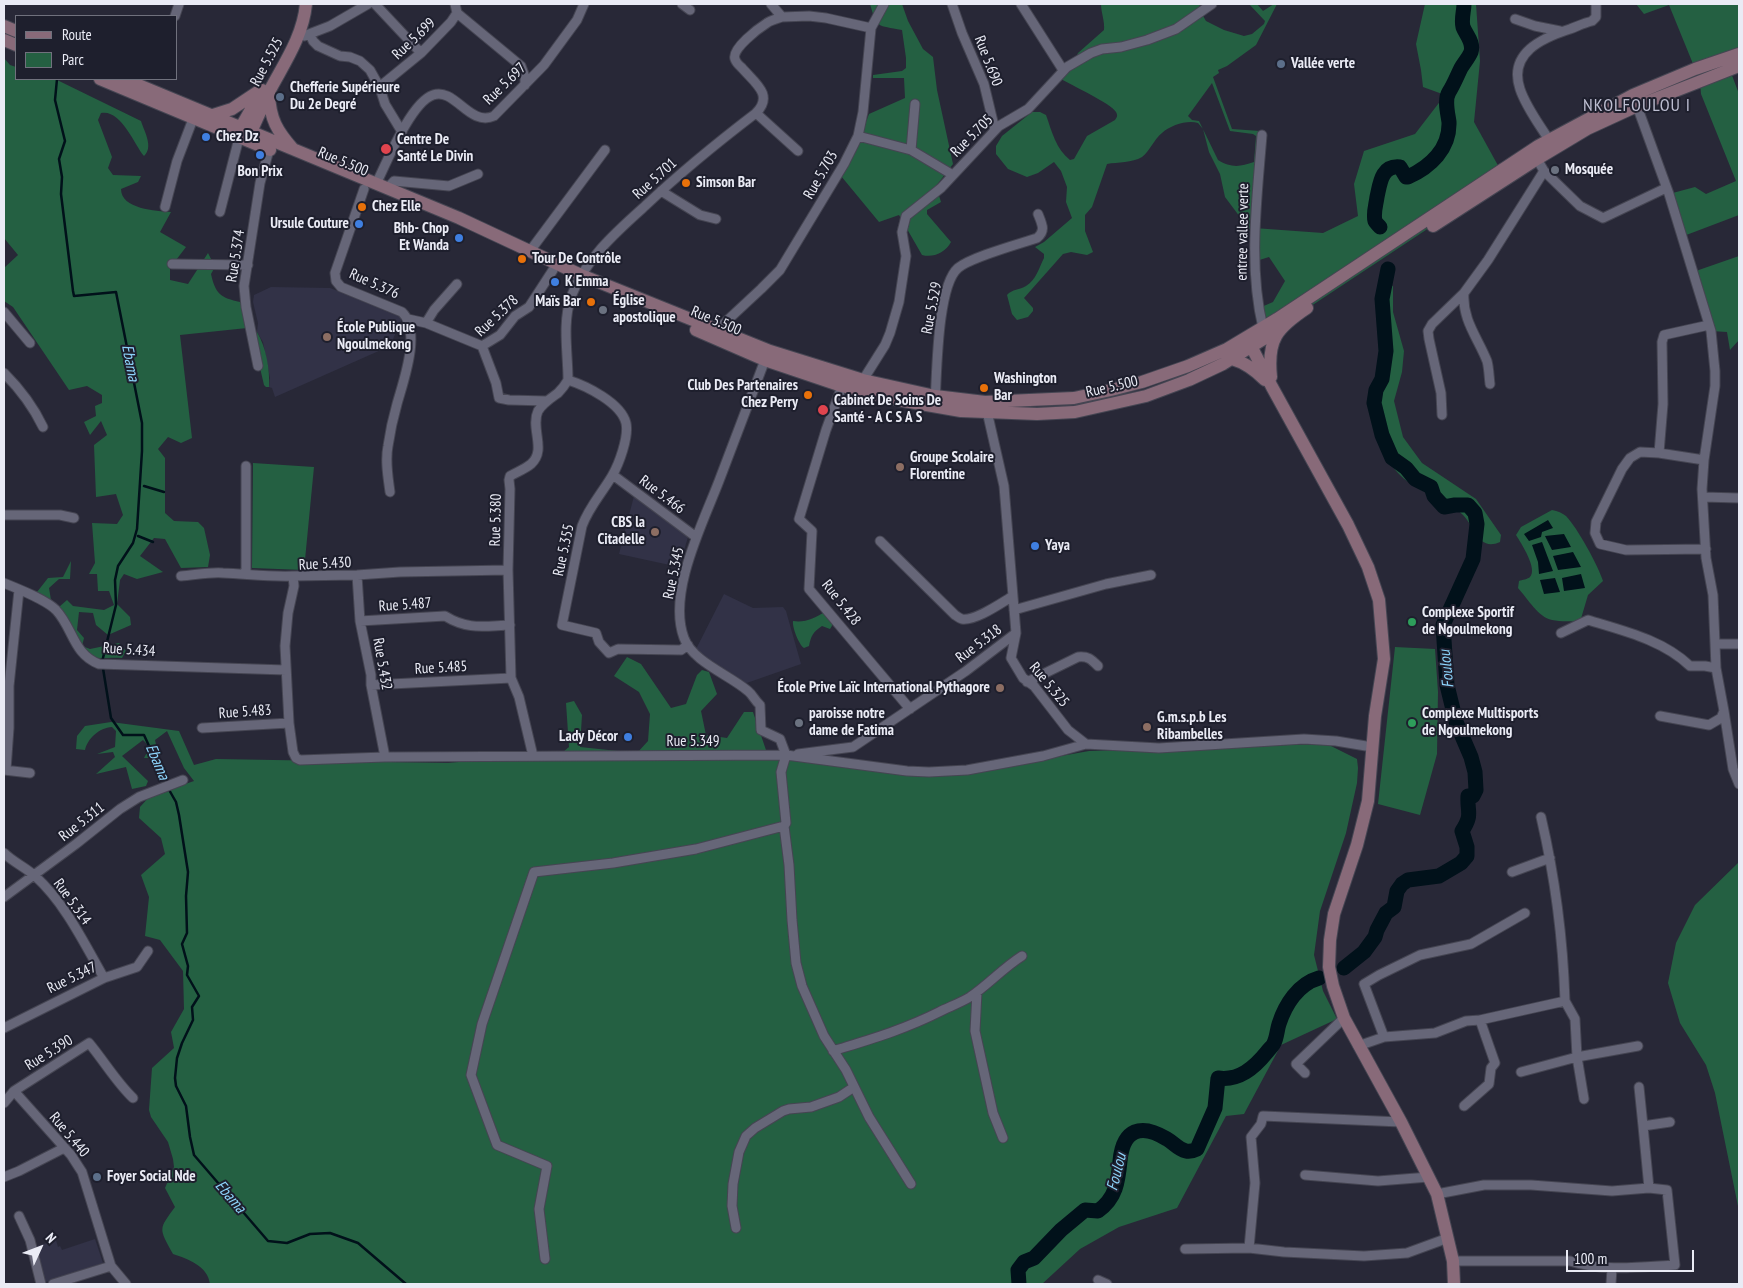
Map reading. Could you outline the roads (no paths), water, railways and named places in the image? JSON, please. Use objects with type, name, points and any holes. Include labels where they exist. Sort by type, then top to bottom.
[{"type":"main road","name":"Rue 5.525","points":[[243,135],[291,36],[298,13],[298,4]]},
{"type":"main road","name":"Rue 5.525","points":[[266,90],[304,36],[306,4]]},
{"type":"main road","points":[[1272,387],[1270,352],[1278,324],[1548,140],[1633,95],[1695,69],[1739,54]]},
{"type":"main road","points":[[1278,324],[1537,159],[1588,129],[1638,106],[1739,66]]},
{"type":"main road","name":"Rue 5.500","points":[[102,80],[193,119],[295,151],[553,270],[580,278],[718,329],[770,351],[935,401]]},
{"type":"main road","name":"Rue 5.500","points":[[136,82],[210,116],[269,150],[459,218],[580,278],[765,360],[842,386],[898,400],[935,401],[1037,414],[1075,412],[1146,396],[1183,382],[1232,359],[1263,328],[1278,324]]},
{"type":"main road","points":[[210,116],[224,113],[266,90],[274,124],[279,133],[295,151]]},
{"type":"main road","name":"Rue 5.500","points":[[986,407],[1074,398],[1142,382],[1250,342],[1278,324]]},
{"type":"main road","points":[[1250,342],[1272,387],[1348,525],[1368,567],[1378,600],[1384,659],[1375,716],[1368,801],[1357,844],[1334,914],[1330,940],[1330,967],[1333,986],[1344,1018],[1401,1122],[1436,1194],[1453,1261],[1454,1284]]},
{"type":"main road","points":[[1232,359],[1252,368],[1272,387]]},
{"type":"street","points":[[304,36],[330,26],[368,4]]},
{"type":"street","points":[[375,4],[421,53]]},
{"type":"street","name":"Rue 5.699","points":[[380,88],[421,53],[451,22],[457,14],[456,4]]},
{"type":"street","name":"Rue 5.697","points":[[376,187],[402,132],[417,109],[433,95],[447,96],[475,115],[488,118],[501,110],[544,65],[577,20],[584,4]]},
{"type":"street","points":[[682,4],[690,10]]},
{"type":"street","points":[[771,4],[782,17]]},
{"type":"street","name":"Rue 5.703","points":[[718,329],[780,270],[844,164],[858,136],[863,112],[871,28],[884,4]]},
{"type":"street","name":"Rue 5.690","points":[[952,4],[984,84],[995,130]]},
{"type":"street","points":[[1020,4],[1063,70]]},
{"type":"street","name":"Rue 5.705","points":[[863,380],[885,345],[899,302],[906,256],[902,232],[906,216],[941,188],[999,126],[1028,109],[1063,70],[1091,53],[1147,40],[1176,28],[1212,4]]},
{"type":"street","points":[[1548,140],[1520,89],[1517,67],[1525,53],[1542,40],[1560,31],[1592,21],[1596,17],[1596,4]]},
{"type":"street","points":[[457,14],[521,66],[525,76],[525,85]]},
{"type":"street","points":[[798,151],[756,113],[761,108],[764,95],[735,60],[734,54],[737,49],[768,22],[782,17],[809,16],[826,18],[871,28]]},
{"type":"street","points":[[1515,19],[1535,26],[1560,31]]},
{"type":"street","points":[[304,36],[318,46],[340,56],[360,61],[370,70],[380,88],[385,104],[402,132]]},
{"type":"street","points":[[911,150],[915,104]]},
{"type":"street","points":[[1638,106],[1709,325],[1713,351],[1715,386],[1704,460],[1703,497],[1706,549],[1713,595],[1716,668],[1734,769],[1739,784]]},
{"type":"street","name":"Rue 5.701","points":[[580,278],[600,249],[661,191],[706,152],[756,113]]},
{"type":"street","points":[[165,207],[177,161],[193,119]]},
{"type":"street","points":[[220,212],[243,135]]},
{"type":"street","name":"entree vallee verte","points":[[1262,135],[1254,244],[1256,291],[1263,328]]},
{"type":"street","points":[[858,136],[911,150],[953,175]]},
{"type":"street","name":"Rue 5.374","points":[[258,366],[246,307],[244,286],[260,183],[269,150]]},
{"type":"street","points":[[530,252],[605,150]]},
{"type":"street","points":[[1537,159],[1544,171],[1580,206],[1603,218],[1666,188]]},
{"type":"street","points":[[1442,415],[1441,393],[1428,331],[1432,324],[1464,293],[1488,260],[1544,171]]},
{"type":"street","points":[[376,187],[394,181],[449,186],[478,174]]},
{"type":"street","name":"Rue 5.376","points":[[376,187],[335,273],[336,281],[341,287],[402,312],[408,319],[411,343],[409,366],[397,406],[387,453],[390,492]]},
{"type":"street","points":[[661,191],[700,215],[716,219]]},
{"type":"street","name":"Rue 5.529","points":[[935,401],[937,355],[942,320],[947,288],[954,273],[958,268],[969,262],[1037,238],[1042,234],[1043,228],[1038,214]]},
{"type":"street","points":[[172,264],[248,265]]},
{"type":"street","name":"Rue 5.378","points":[[547,401],[499,398],[496,383],[482,346],[500,335],[515,316],[528,307],[553,270]]},
{"type":"street","points":[[568,380],[566,351],[569,308],[580,278]]},
{"type":"street","points":[[426,323],[434,310],[457,284]]},
{"type":"street","points":[[1464,293],[1463,304],[1473,334],[1487,362],[1490,384]]},
{"type":"street","points":[[4,312],[30,343]]},
{"type":"street","points":[[408,319],[426,323],[482,346]]},
{"type":"street","points":[[1659,453],[1663,404],[1662,342],[1664,335],[1709,325]]},
{"type":"street","name":"Rue 5.345","points":[[765,360],[711,503],[696,536],[681,592],[680,615],[684,637],[694,654],[749,692],[760,705],[762,730],[780,740],[786,755]]},
{"type":"street","points":[[4,373],[20,390],[43,427]]},
{"type":"street","name":"Rue 5.380","points":[[533,756],[525,719],[512,678],[508,570],[509,480],[510,476],[532,463],[537,455],[538,442],[535,424],[538,412],[547,401],[560,391],[568,380]]},
{"type":"street","name":"Rue 5.355","points":[[568,380],[584,386],[603,397],[621,415],[626,424],[622,452],[613,475],[586,514],[582,526],[562,625],[596,633],[599,642],[609,653],[618,650],[680,650],[688,645]]},
{"type":"street","name":"Rue 5.428","points":[[842,386],[826,430],[799,519],[812,532],[809,589],[910,708]]},
{"type":"street","name":"Rue 5.318","points":[[786,755],[853,747],[966,671],[1016,633],[1004,486],[986,407]]},
{"type":"street","points":[[1704,460],[1640,452],[1630,458],[1622,469],[1596,522],[1596,533],[1600,544],[1626,550],[1706,549]]},
{"type":"street","points":[[246,466],[246,574]]},
{"type":"street","name":"Rue 5.466","points":[[613,475],[696,536]]},
{"type":"street","points":[[1703,497],[1739,498]]},
{"type":"street","points":[[4,515],[74,518]]},
{"type":"street","points":[[880,541],[955,615],[962,619],[984,613],[1014,596]]},
{"type":"street","name":"Rue 5.430","points":[[296,758],[293,752],[288,723],[286,670],[288,613],[294,586],[294,576],[508,570]]},
{"type":"street","points":[[181,576],[222,573],[262,577],[294,576]]},
{"type":"street","name":"Rue 5.432","points":[[357,575],[360,621],[385,756]]},
{"type":"street","points":[[1014,610],[1106,584],[1151,575]]},
{"type":"street","name":"Rue 5.434","points":[[4,583],[55,608],[84,656],[101,664],[286,670]]},
{"type":"street","points":[[19,590],[9,686],[9,728],[5,770],[30,773]]},
{"type":"street","name":"Rue 5.487","points":[[360,621],[445,616],[457,623],[469,626],[510,625]]},
{"type":"street","points":[[1561,633],[1588,620],[1646,638],[1680,656],[1690,666],[1716,668]]},
{"type":"street","name":"Rue 5.325","points":[[1016,633],[1011,658],[1027,682],[1034,686],[1068,730],[1086,744]]},
{"type":"street","points":[[1714,644],[1739,644]]},
{"type":"street","points":[[1027,682],[1078,657],[1086,656],[1098,666]]},
{"type":"street","name":"Rue 5.485","points":[[372,685],[512,678]]},
{"type":"street","points":[[1660,716],[1709,725],[1721,718],[1724,711]]},
{"type":"street","name":"Rue 5.483","points":[[202,728],[288,723]]},
{"type":"street","name":"Rue 5.349","points":[[296,758],[300,760],[385,756],[786,755],[907,771],[957,771],[1043,756],[1086,744],[1159,748],[1304,739],[1372,746]]},
{"type":"street","points":[[786,755],[781,772],[786,823],[784,826],[789,865],[796,963],[805,994],[824,1036],[869,1117],[912,1184]]},
{"type":"street","name":"Rue 5.311","points":[[4,898],[35,876],[120,808],[139,797],[184,780]]},
{"type":"street","points":[[1542,817],[1550,858],[1564,969],[1565,1001],[1575,1019],[1577,1057],[1584,1099]]},
{"type":"street","points":[[545,1260],[539,1209],[546,1166],[497,1145],[472,1075],[482,1024],[534,872],[613,863],[696,849],[784,826]]},
{"type":"street","name":"Rue 5.314","points":[[4,853],[10,860],[35,876],[62,906],[104,978]]},
{"type":"street","points":[[1512,872],[1550,858]]},
{"type":"street","points":[[1384,1037],[1364,984],[1420,955],[1471,944],[1525,913]]},
{"type":"street","name":"Rue 5.347","points":[[4,1028],[104,978],[137,967],[148,951]]},
{"type":"street","points":[[834,1051],[919,1023],[977,992],[1022,956]]},
{"type":"street","points":[[977,992],[975,1031],[993,1113],[1003,1138]]},
{"type":"street","points":[[1358,1046],[1384,1037],[1435,1033],[1466,1021],[1480,1020],[1565,1001]]},
{"type":"street","points":[[1305,1073],[1296,1064],[1344,1018]]},
{"type":"street","points":[[1464,1106],[1490,1084],[1491,1068],[1495,1063],[1480,1020]]},
{"type":"street","name":"Rue 5.390","points":[[4,1103],[14,1092],[93,1041],[119,1084],[134,1098]]},
{"type":"street","points":[[1522,1072],[1577,1057],[1638,1046]]},
{"type":"street","points":[[736,1228],[732,1206],[733,1184],[739,1152],[746,1136],[755,1128],[783,1111],[811,1107],[839,1097],[854,1087]]},
{"type":"street","points":[[1639,1087],[1649,1188]]},
{"type":"street","name":"Rue 5.440","points":[[14,1092],[71,1156],[82,1172],[111,1266],[126,1284]]},
{"type":"street","points":[[1249,1248],[1255,1183],[1251,1137],[1261,1124],[1263,1116],[1401,1122]]},
{"type":"street","points":[[1643,1126],[1670,1122]]},
{"type":"street","points":[[4,1177],[64,1148]]},
{"type":"street","points":[[1304,1175],[1378,1181],[1429,1177]]},
{"type":"street","points":[[1436,1194],[1484,1185],[1530,1185],[1612,1191],[1649,1188],[1667,1190],[1675,1265],[1612,1268],[1583,1266],[1570,1261],[1453,1261]]},
{"type":"street","points":[[19,1216],[30,1240],[41,1284]]},
{"type":"street","points":[[1185,1249],[1249,1248],[1284,1252],[1364,1256],[1407,1253],[1448,1238]]},
{"type":"street","points":[[53,1284],[111,1266]]},
{"type":"street","points":[[1611,1284],[1612,1268]]},
{"type":"street","points":[[1098,1280],[1107,1284]]},
{"type":"waterway","name":"Foulou","points":[[1380,227],[1375,221],[1374,212],[1382,176],[1385,172],[1394,167],[1400,167],[1406,177],[1416,173],[1437,156],[1446,141],[1449,122],[1448,95],[1472,48],[1462,24],[1464,4]]},
{"type":"waterway","name":"Ebama","points":[[57,80],[55,100],[65,141],[59,159],[62,177],[61,194],[74,296],[116,292],[142,423],[137,529],[133,543],[118,566],[115,580],[116,605],[102,662],[111,718],[123,735],[144,735],[166,783]]},
{"type":"waterway","name":"Foulou","points":[[1344,968],[1364,952],[1375,937],[1386,913],[1394,907],[1397,891],[1402,884],[1408,880],[1439,876],[1461,863],[1467,856],[1467,847],[1462,831],[1468,817],[1468,796],[1473,796],[1476,790],[1475,772],[1471,757],[1456,722],[1447,685],[1443,625],[1473,559],[1477,524],[1475,513],[1468,505],[1444,507],[1434,496],[1431,487],[1415,479],[1406,468],[1392,458],[1382,435],[1374,403],[1376,390],[1382,379],[1386,351],[1382,299],[1388,269]]},
{"type":"waterway","points":[[144,486],[164,492]]},
{"type":"waterway","points":[[138,536],[153,542]]},
{"type":"waterway","name":"Ebama","points":[[168,788],[176,802],[188,872],[186,896],[187,933],[182,944],[188,966],[187,975],[199,996],[192,1007],[193,1020],[177,1058],[175,1078],[176,1086],[186,1106],[194,1155],[268,1241],[287,1243],[310,1234],[330,1233],[358,1243],[406,1284]]},
{"type":"waterway","name":"Foulou","points":[[1019,1284],[1018,1270],[1024,1262],[1034,1258],[1061,1230],[1085,1210],[1098,1211],[1109,1201],[1117,1183],[1122,1150],[1129,1136],[1141,1130],[1149,1131],[1167,1139],[1183,1150],[1197,1149],[1215,1108],[1218,1078],[1239,1075],[1257,1063],[1273,1044],[1278,1026],[1293,996],[1305,985],[1319,978]]},
{"type":"place","name":"Vallée verte","points":[[1281,64]]},
{"type":"place","name":"Chefferie Supérieure Du 2e Degré","points":[[280,97]]},
{"type":"place","name":"Chez Dz","points":[[206,137]]},
{"type":"place","name":"Centre De Santé Le Divin","points":[[386,149]]},
{"type":"place","name":"Bon Prix","points":[[260,155]]},
{"type":"place","name":"Mosquée","points":[[1555,170]]},
{"type":"place","name":"Simson Bar","points":[[686,183]]},
{"type":"place","name":"Chez Elle","points":[[362,207]]},
{"type":"place","name":"Ursule Couture","points":[[359,224]]},
{"type":"place","name":"Bhb- Chop Et Wanda","points":[[459,238]]},
{"type":"place","name":"Tour De Contrôle","points":[[522,259]]},
{"type":"place","name":"K Emma","points":[[555,282]]},
{"type":"place","name":"Maïs Bar","points":[[591,302]]},
{"type":"place","name":"Église apostolique","points":[[603,310]]},
{"type":"place","name":"École Publique Ngoulmekong","points":[[327,337]]},
{"type":"place","name":"Washington Bar","points":[[984,388]]},
{"type":"place","name":"Club Des Partenaires Chez Perry","points":[[808,395]]},
{"type":"place","name":"Cabinet De Soins De Santé - A C S A S","points":[[823,410]]},
{"type":"place","name":"Groupe Scolaire Florentine","points":[[900,467]]},
{"type":"place","name":"CBS la Citadelle","points":[[655,532]]},
{"type":"place","name":"Yaya","points":[[1035,546]]},
{"type":"place","name":"Complexe Sportif de Ngoulmekong","points":[[1412,622]]},
{"type":"place","name":"École Prive Laïc International Pythagore","points":[[1000,688]]},
{"type":"place","name":"paroisse notre dame de Fatima","points":[[799,723]]},
{"type":"place","name":"Complexe Multisports de Ngoulmekong","points":[[1412,723]]},
{"type":"place","name":"G.m.s.p.b Les Ribambelles","points":[[1147,727]]},
{"type":"place","name":"Lady Décor","points":[[628,737]]},
{"type":"place","name":"Foyer Social Nde","points":[[97,1177]]},
{"type":"district","name":"NKOLFOULOU I","points":[[1637,106]]}]
